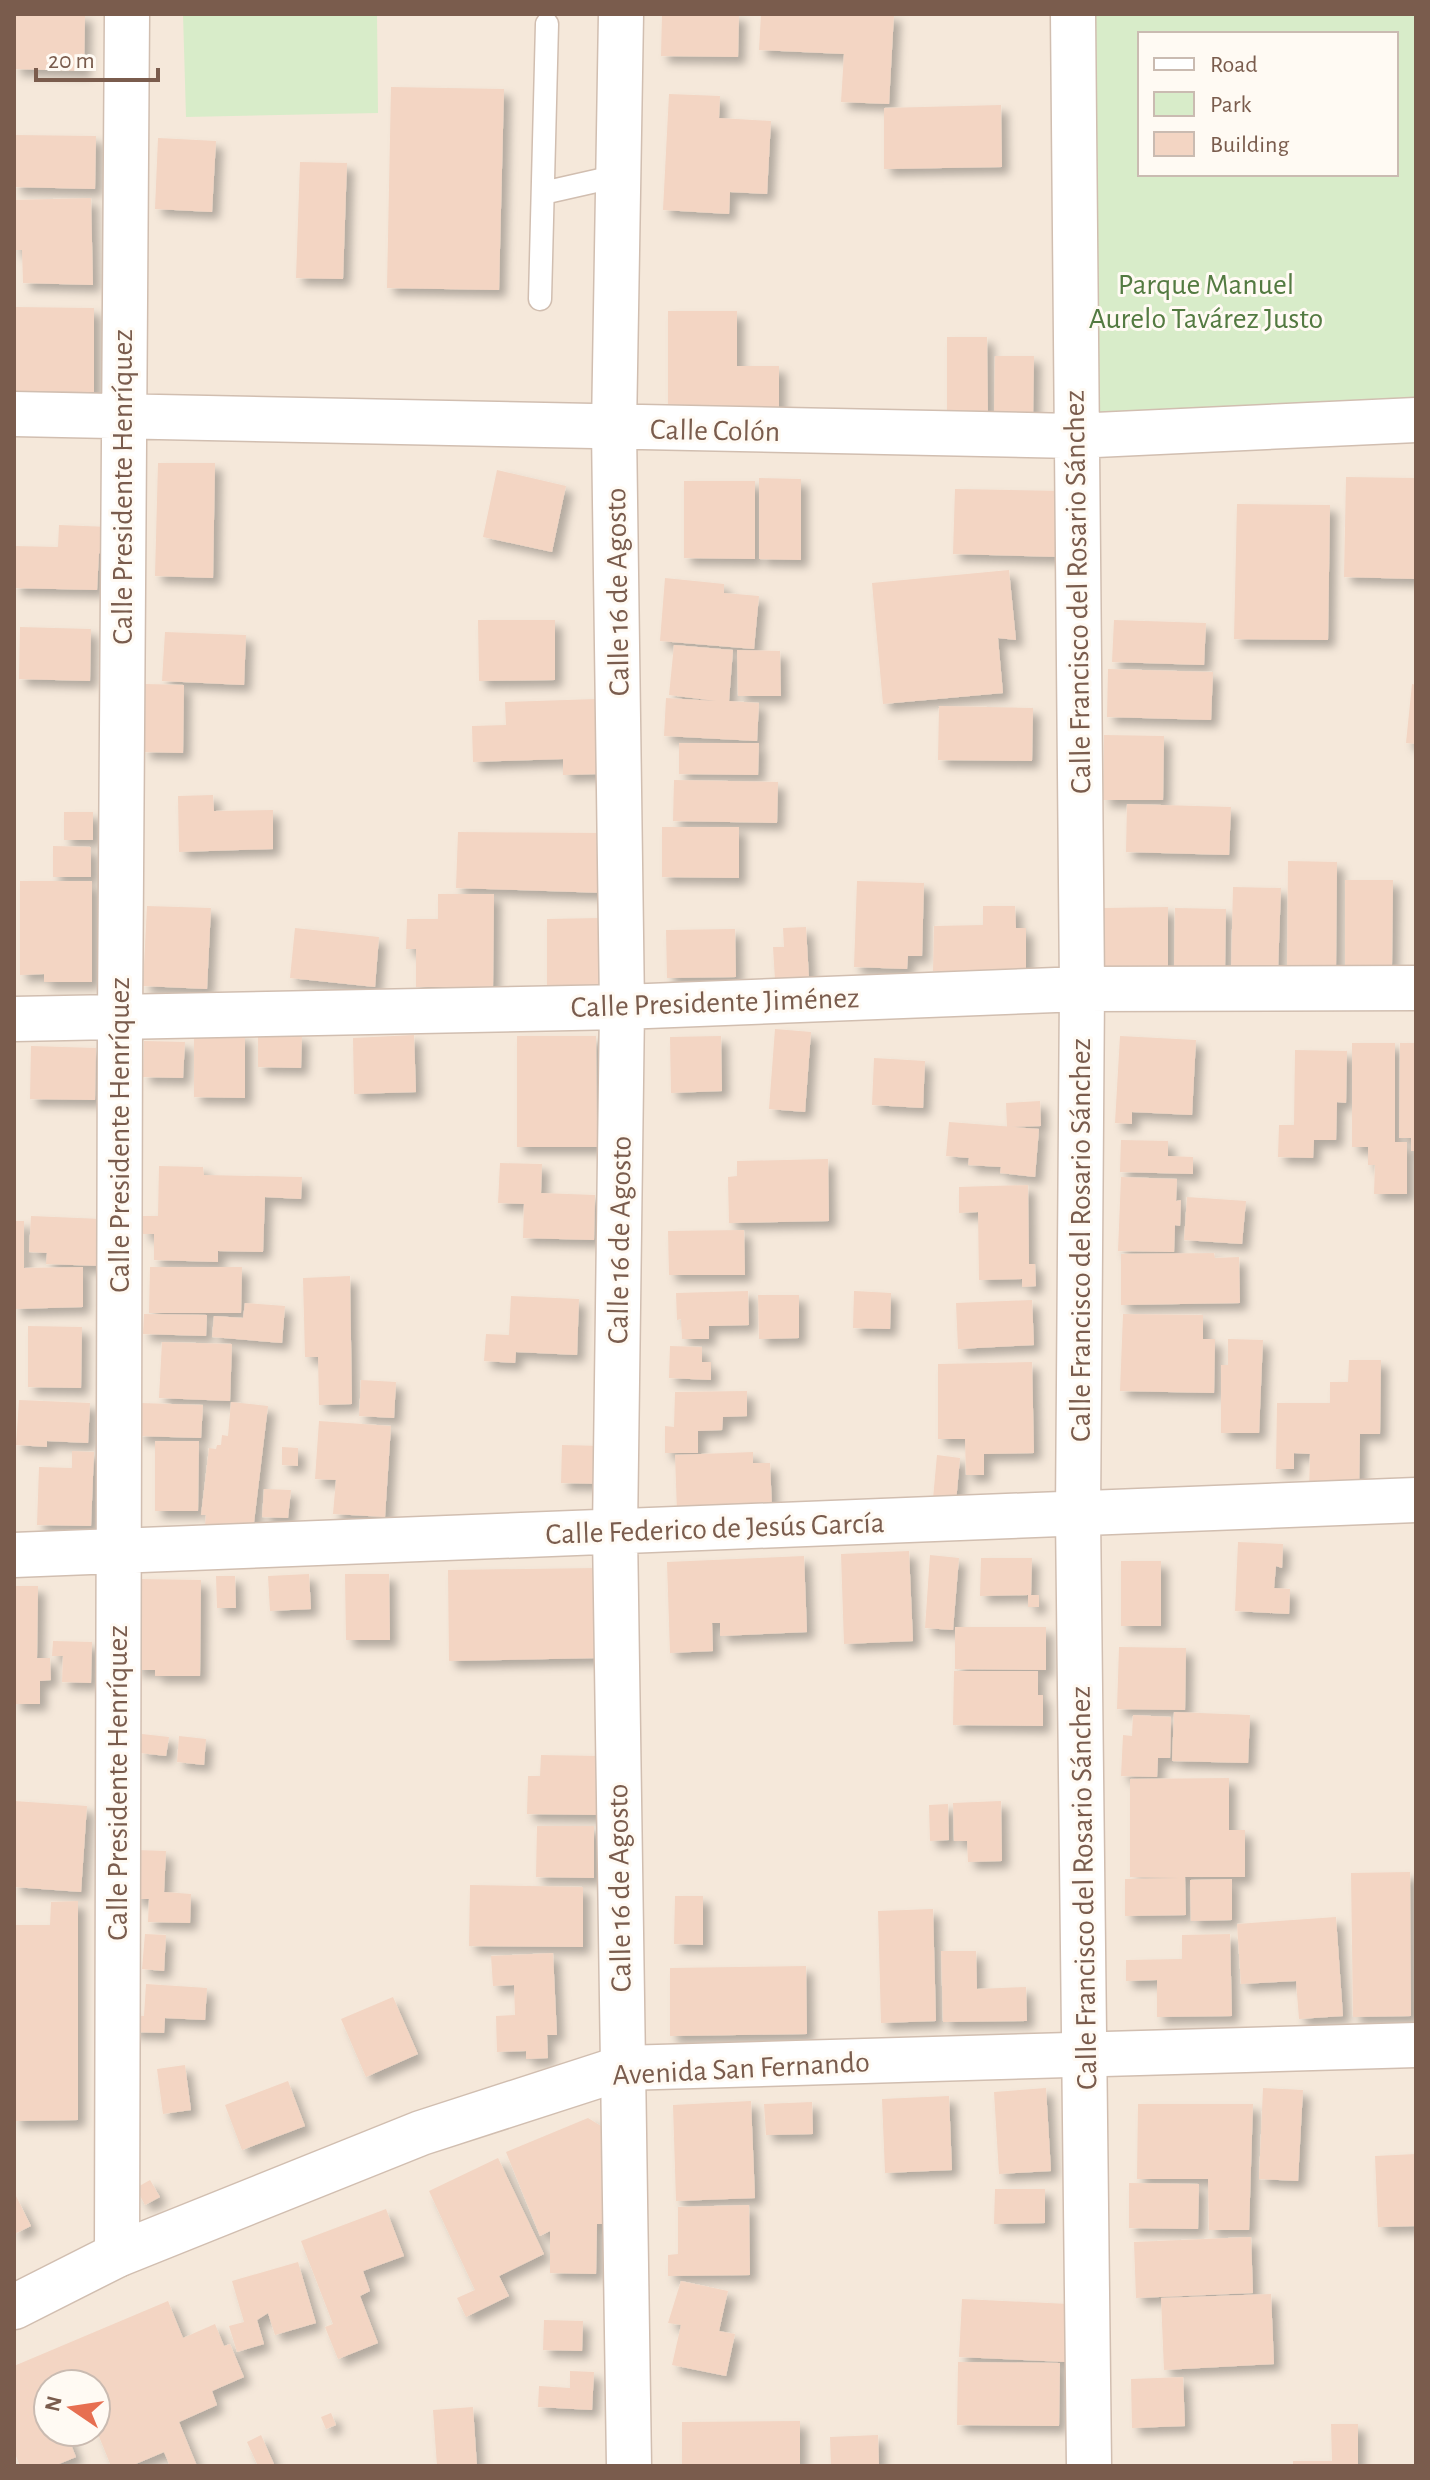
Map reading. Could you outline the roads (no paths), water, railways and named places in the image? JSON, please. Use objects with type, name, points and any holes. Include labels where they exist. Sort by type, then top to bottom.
[{"type":"street","name":"Calle Presidente Henríquez","points":[[117,2255],[122,416],[127,14]]},
{"type":"street","name":"Calle 16 de Agosto","points":[[621,14],[614,429],[622,1007],[615,1532],[629,2466]]},
{"type":"street","name":"Calle Francisco del Rosario Sánchez","points":[[1073,14],[1074,436],[1082,989],[1078,1515],[1089,2466]]},
{"type":"street","name":"Calle Colón","points":[[14,414],[614,429],[1074,436],[1416,420]]},
{"type":"street","name":"Calle Presidente Jiménez","points":[[14,1019],[622,1007],[1082,989],[1416,988]]},
{"type":"street","name":"Calle Federico de Jesús García","points":[[14,1555],[1416,1500]]},
{"type":"street","name":"Avenida San Fernando","points":[[14,2307],[117,2255],[421,2133],[622,2068],[1416,2045]]},
{"type":"lane","points":[[540,299],[547,24]]},
{"type":"lane","points":[[543,193],[618,176]]},
{"type":"park label","name":"Parque Manuel Aurelo Tavárez Justo","points":[[1206,301]]}]
